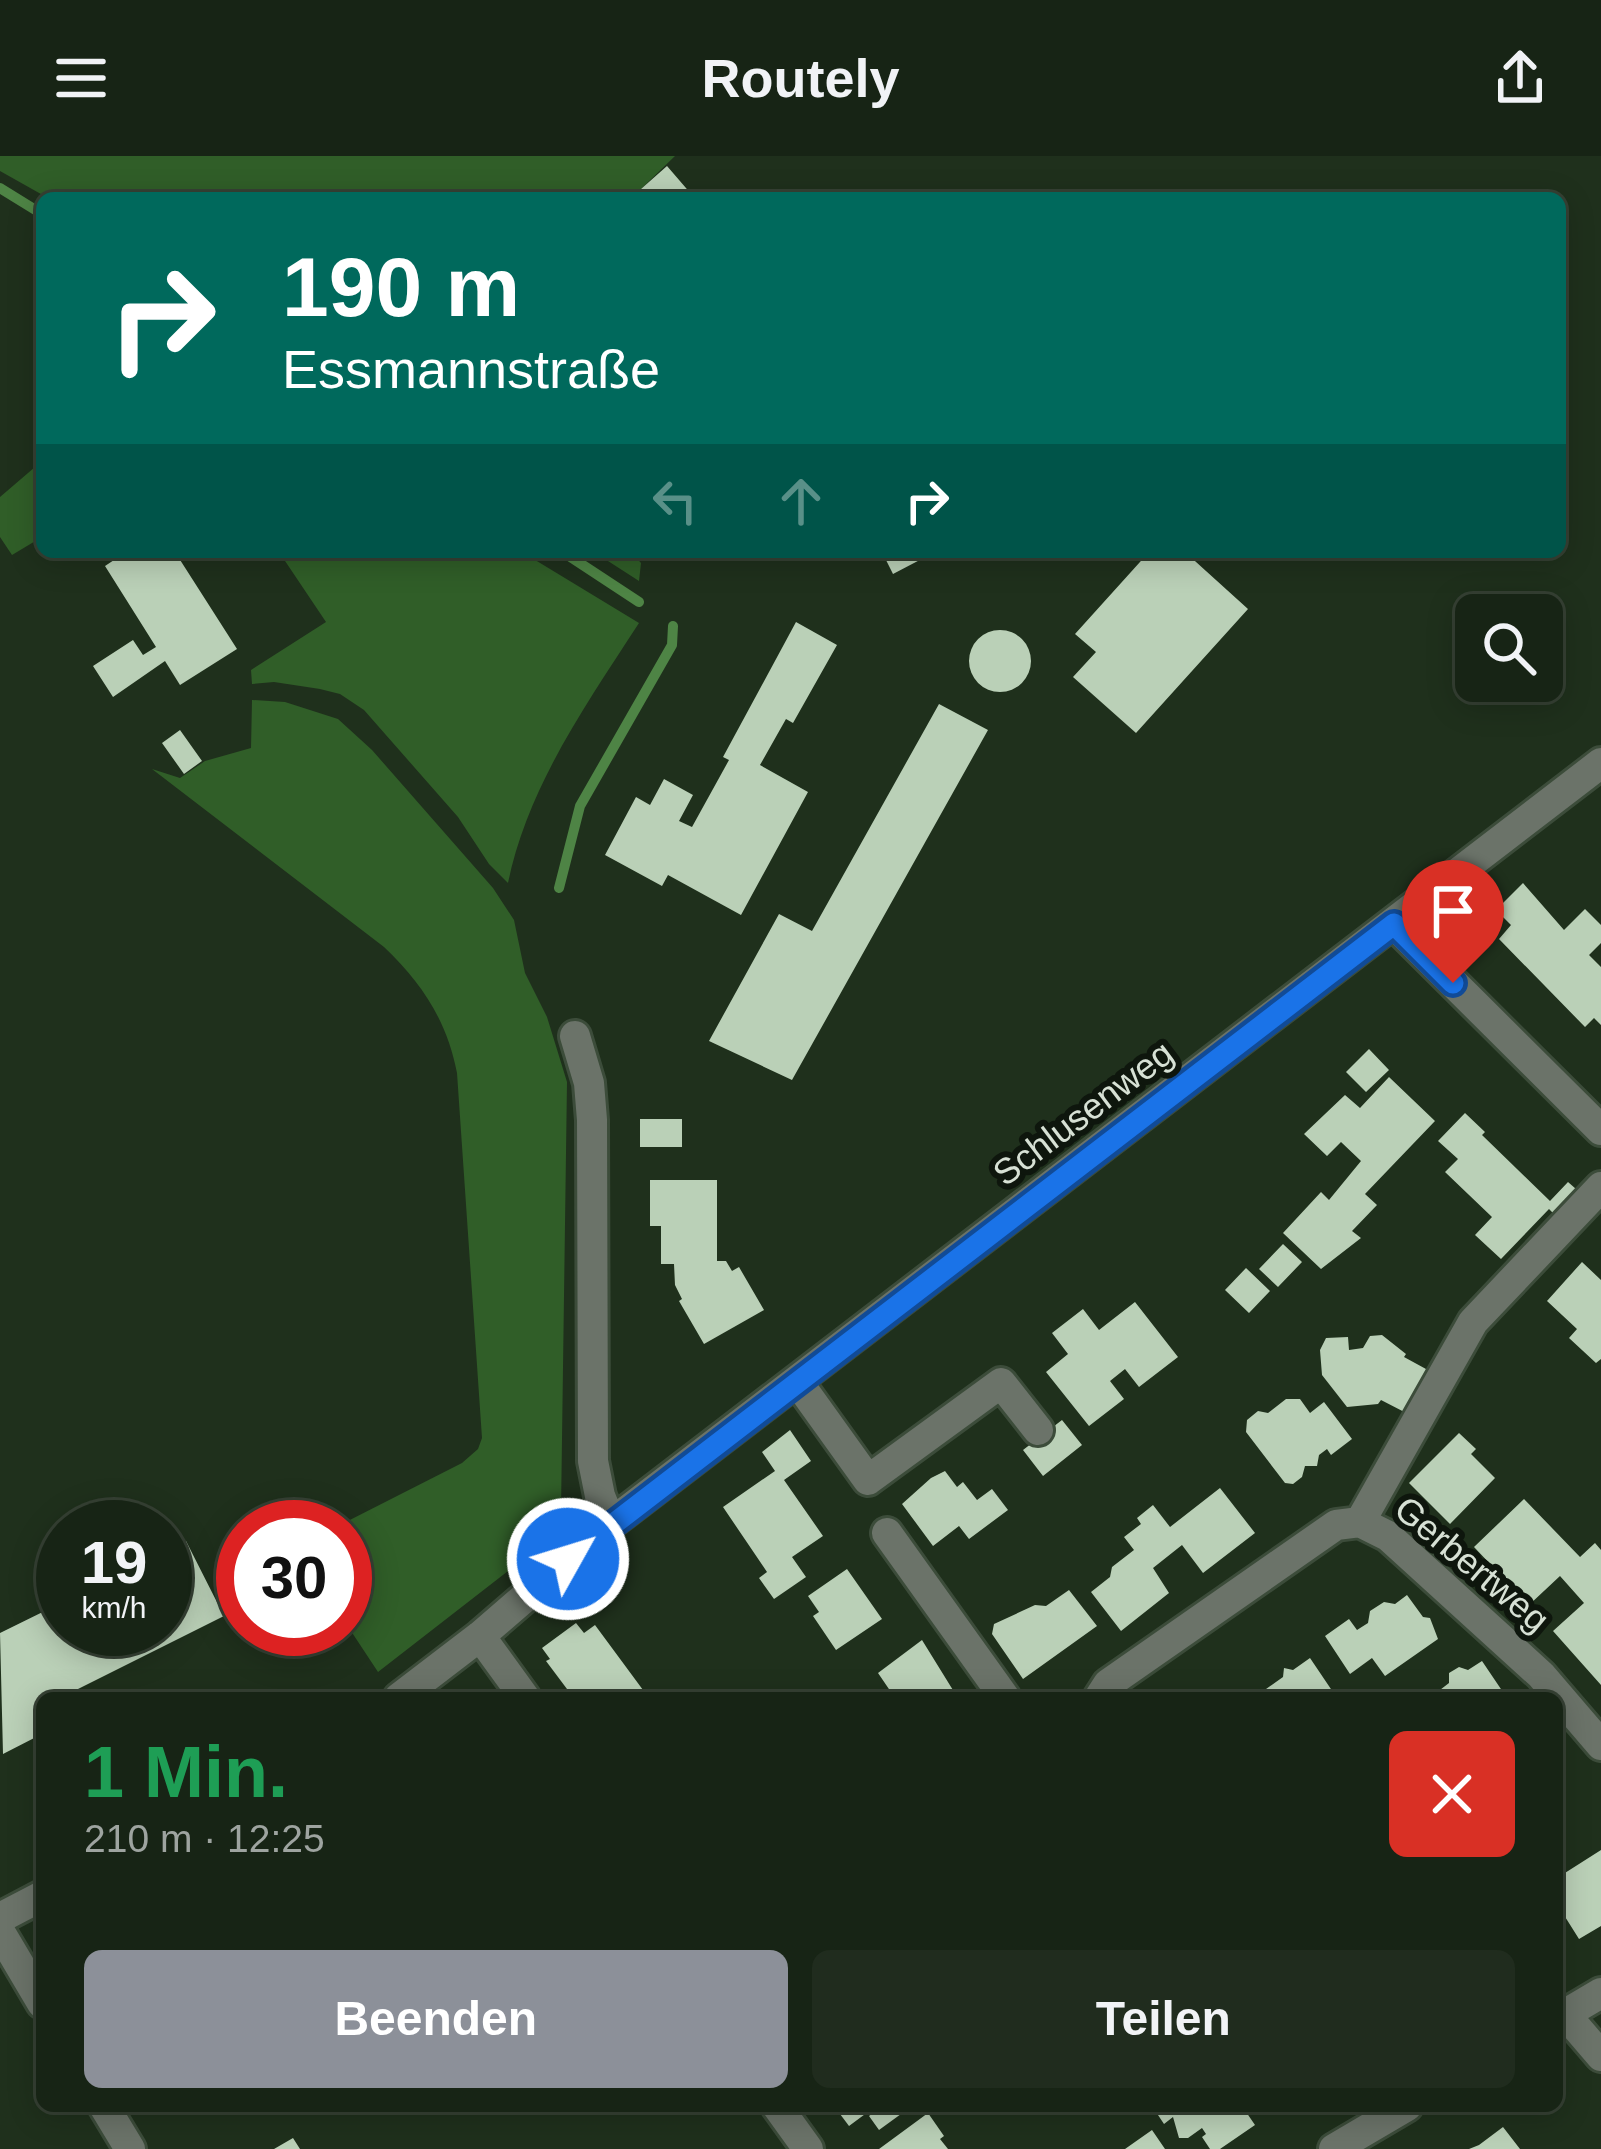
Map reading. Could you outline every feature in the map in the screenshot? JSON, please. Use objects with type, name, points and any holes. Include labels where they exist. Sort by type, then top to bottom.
[{"type":"street","name":"Schlusenweg","points":[[407,1692],[611,1523],[1601,763]]},
{"type":"street","points":[[1394,924],[1601,1130]]},
{"type":"street","points":[[575,1036],[589,1083],[592,1120],[593,1461],[611,1523]]},
{"type":"street","points":[[1360,1522],[1473,1322],[1601,1186]]},
{"type":"street","points":[[797,1381],[868,1480],[1001,1383],[1038,1430]]},
{"type":"street","name":"Gerbertweg","points":[[1103,1692],[1336,1525],[1360,1522],[1388,1537],[1483,1618],[1556,1692]]},
{"type":"street","points":[[887,1533],[1001,1692]]},
{"type":"street","points":[[480,1636],[521,1692]]},
{"type":"street","name":"Gerbertweg","points":[[1563,1701],[1601,1745]]},
{"type":"street","points":[[0,1918],[36,1898]]},
{"type":"street","points":[[0,1933],[36,1992]]},
{"type":"street","points":[[1563,2015],[1601,1993]]},
{"type":"street","points":[[1563,2018],[1601,2056]]},
{"type":"street","points":[[108,2112],[130,2149]]},
{"type":"street","points":[[781,2112],[808,2149]]},
{"type":"street","points":[[1334,2149],[1359,2118]]},
{"type":"green space","points":[[0,156],[675,156],[641,189],[643,192],[37,192],[0,171]]},
{"type":"green space","points":[[36,466],[36,541],[12,555],[0,537],[0,497]]},
{"type":"green space","points":[[283,558],[532,558],[639,623],[544,780],[508,883],[489,864],[458,817],[364,710],[340,694],[320,689],[274,682],[252,684],[251,670],[326,622]]},
{"type":"green space","points":[[603,558],[636,558],[641,563],[639,581]]},
{"type":"green space","points":[[252,700],[285,702],[338,719],[372,750],[493,888],[514,920],[525,973],[547,1017],[567,1082],[561,1511],[544,1543],[378,1672],[367,1656],[372,1656],[372,1509],[462,1463],[478,1449],[482,1438],[457,1073],[447,1036],[431,1004],[384,947],[152,769],[180,778],[205,761],[251,748]]},
{"type":"building","points":[[667,166],[689,192],[643,192],[641,189]]},
{"type":"building","points":[[117,558],[179,558],[237,649],[180,685],[165,661],[113,697],[93,666],[133,640],[143,655],[156,647],[105,566]]},
{"type":"building","points":[[885,558],[924,558],[893,574]]},
{"type":"building","points":[[1144,558],[1192,558],[1248,609],[1136,733],[1073,677],[1096,652],[1075,634]]},
{"type":"building","points":[[796,622],[837,645],[793,723],[786,719],[760,765],[808,792],[741,915],[668,875],[662,886],[605,855],[636,797],[650,805],[664,779],[693,795],[679,821],[692,827],[729,760],[723,757]]},
{"type":"building","points":[[1000,630],[1022,639],[1031,661],[1022,683],[1000,692],[978,683],[969,661],[978,639]]},
{"type":"building","points":[[939,704],[988,730],[792,1080],[709,1041],[779,914],[812,931]]},
{"type":"building","points":[[180,730],[202,761],[184,774],[162,743]]},
{"type":"building","points":[[1523,883],[1564,930],[1585,909],[1601,925],[1601,943],[1589,955],[1601,967],[1601,1025],[1594,1018],[1585,1027],[1499,939],[1511,925],[1496,910]]},
{"type":"building","points":[[1369,1049],[1389,1070],[1366,1092],[1346,1072]]},
{"type":"building","points":[[1389,1077],[1435,1121],[1365,1194],[1377,1205],[1352,1231],[1361,1238],[1321,1269],[1283,1233],[1321,1192],[1329,1200],[1361,1161],[1341,1142],[1327,1156],[1304,1134],[1345,1095],[1360,1108]]},
{"type":"building","points":[[1465,1113],[1550,1201],[1568,1182],[1584,1196],[1560,1220],[1549,1209],[1501,1259],[1475,1235],[1492,1217],[1445,1172],[1458,1159],[1438,1141]]},
{"type":"building","points":[[640,1119],[682,1119],[682,1147],[640,1147]]},
{"type":"building","points":[[650,1180],[717,1180],[717,1261],[726,1261],[732,1271],[739,1267],[764,1310],[704,1344],[679,1301],[674,1264],[661,1264],[661,1226],[650,1226]]},
{"type":"building","points":[[1283,1244],[1302,1262],[1278,1287],[1259,1269]]},
{"type":"building","points":[[1582,1262],[1601,1280],[1601,1359],[1596,1363],[1569,1338],[1577,1329],[1547,1301]]},
{"type":"building","points":[[1246,1268],[1270,1291],[1249,1313],[1225,1290]]},
{"type":"building","points":[[1135,1302],[1178,1357],[1139,1387],[1125,1369],[1110,1381],[1124,1399],[1089,1426],[1046,1372],[1068,1354],[1052,1333],[1083,1309],[1099,1330]]},
{"type":"building","points":[[1382,1335],[1404,1357],[1437,1375],[1414,1417],[1381,1400],[1347,1407],[1322,1375],[1320,1350],[1326,1338],[1348,1337],[1349,1350],[1363,1348],[1370,1336]]},
{"type":"building","points":[[1286,1399],[1300,1399],[1310,1413],[1324,1402],[1352,1439],[1331,1455],[1327,1449],[1319,1455],[1317,1466],[1305,1466],[1302,1477],[1293,1484],[1285,1483],[1246,1432],[1247,1420],[1258,1411],[1268,1413]]},
{"type":"building","points":[[1062,1420],[1082,1445],[1043,1476],[1023,1450]]},
{"type":"building","points":[[790,1430],[811,1461],[784,1480],[823,1536],[792,1557],[806,1577],[774,1599],[759,1578],[767,1572],[723,1507],[775,1471],[762,1452]]},
{"type":"building","points":[[1459,1433],[1476,1449],[1471,1454],[1495,1478],[1450,1524],[1409,1483]]},
{"type":"building","points":[[945,1471],[957,1487],[963,1482],[977,1500],[992,1489],[1008,1510],[969,1539],[959,1526],[933,1546],[902,1504]]},
{"type":"building","points":[[1220,1488],[1255,1533],[1203,1573],[1182,1545],[1153,1568],[1169,1593],[1121,1631],[1091,1592],[1134,1550],[1124,1537],[1141,1524],[1137,1518],[1153,1505],[1170,1527]]},
{"type":"building","points":[[1524,1499],[1580,1557],[1595,1543],[1601,1550],[1601,1685],[1553,1631],[1584,1603],[1560,1576],[1529,1605],[1474,1547]]},
{"type":"building","points":[[192,1553],[216,1600],[216,1620],[192,1632]]},
{"type":"building","points":[[847,1569],[882,1619],[836,1650],[813,1616],[819,1612],[808,1596]]},
{"type":"building","points":[[1069,1590],[1097,1626],[1023,1679],[992,1634],[994,1624],[1035,1605],[1046,1606]]},
{"type":"building","points":[[1407,1595],[1423,1617],[1430,1618],[1438,1639],[1385,1676],[1372,1658],[1350,1674],[1325,1636],[1349,1619],[1357,1630],[1368,1623],[1370,1611]]},
{"type":"building","points":[[36,1615],[36,1656],[144,1656],[72,1692],[36,1692],[36,1737],[3,1754],[0,1633]]},
{"type":"building","points":[[576,1623],[584,1633],[595,1625],[643,1690],[562,1692],[567,1689],[542,1648]]},
{"type":"building","points":[[922,1640],[954,1692],[891,1692],[878,1673]]},
{"type":"building","points":[[1310,1658],[1333,1692],[1268,1692],[1266,1689],[1283,1677],[1284,1668],[1293,1670]]},
{"type":"building","points":[[1482,1661],[1503,1692],[1437,1692],[1449,1683],[1449,1673],[1459,1667],[1468,1670]]},
{"type":"building","points":[[1601,1850],[1601,1926],[1579,1939],[1563,1914],[1563,1874]]},
{"type":"building","points":[[838,2112],[868,2112],[849,2126]]},
{"type":"building","points":[[874,2112],[904,2112],[879,2130],[869,2116]]},
{"type":"building","points":[[1156,2112],[1246,2112],[1255,2125],[1220,2149],[1210,2149],[1202,2128],[1179,2138],[1173,2117],[1164,2124]]},
{"type":"building","points":[[928,2113],[948,2149],[879,2149]]},
{"type":"building","points":[[1503,2127],[1520,2149],[1469,2149],[1479,2145]]},
{"type":"building","points":[[1152,2130],[1165,2149],[1125,2149]]},
{"type":"building","points":[[293,2138],[300,2149],[274,2149]]},
{"type":"waterway","points":[[0,188],[36,210]]},
{"type":"waterway","points":[[572,558],[639,602]]},
{"type":"waterway","points":[[559,888],[580,806],[672,645],[673,626]]},
{"type":"route","points":[[568,1559],[1394,924],[1453,983]]}]
